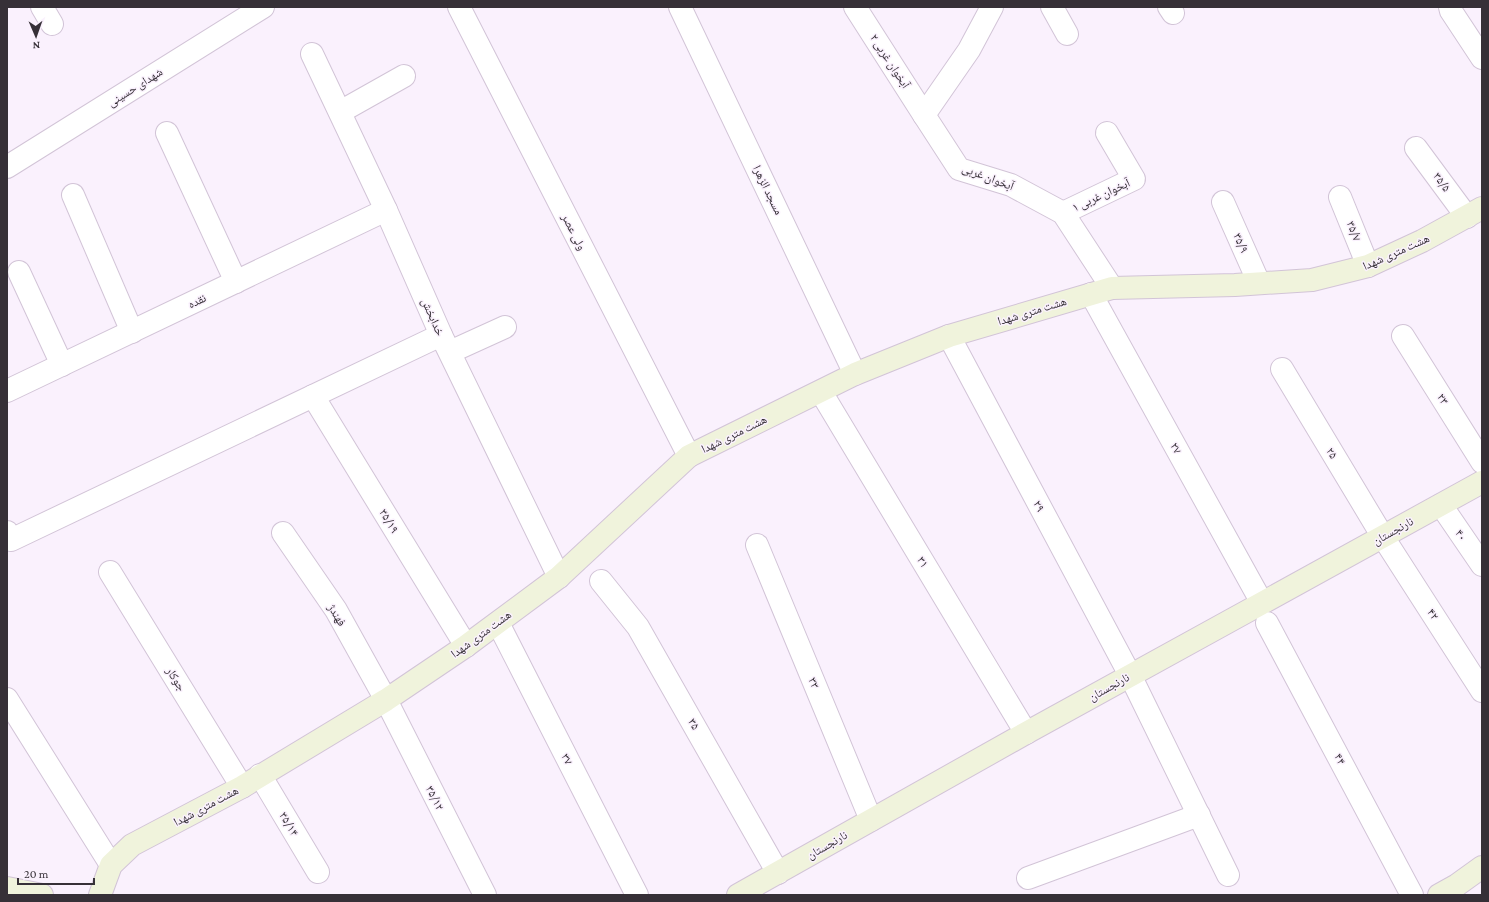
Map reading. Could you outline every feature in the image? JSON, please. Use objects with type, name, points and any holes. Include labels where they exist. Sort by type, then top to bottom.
[{"type":"street","name":"شهدای حسینی","points":[[7,167],[264,7]]},
{"type":"street","name":"ولی عصر","points":[[459,7],[689,456]]},
{"type":"street","name":"مسجد الزهرا","points":[[680,7],[855,374]]},
{"type":"street","name":"آبخوان غربی ۲","points":[[855,7],[924,115]]},
{"type":"street","points":[[924,115],[969,50],[992,7]]},
{"type":"street","points":[[1052,7],[1067,34]]},
{"type":"street","points":[[1450,7],[1451,11],[1482,58]]},
{"type":"street","name":"خدابخش","points":[[312,54],[386,210],[445,344],[559,577]]},
{"type":"street","points":[[340,112],[404,76]]},
{"type":"street","name":"آبخوان غربی","points":[[924,115],[959,169],[1011,185],[1062,213],[1112,288]]},
{"type":"street","points":[[167,133],[236,282]]},
{"type":"street","name":"آبخوان غربی ۱","points":[[1062,213],[1134,180],[1107,133]]},
{"type":"street","name":"۳۵/۵","points":[[1416,148],[1474,213]]},
{"type":"street","points":[[73,195],[132,332]]},
{"type":"street","name":"۳۵/۷","points":[[1340,197],[1368,266]]},
{"type":"street","name":"۳۵/۹","points":[[1223,202],[1259,283]]},
{"type":"street","name":"نقده","points":[[7,391],[386,210]]},
{"type":"street","name":"هشت متری شهدا","points":[[100,895],[111,865],[132,845],[242,787],[386,700],[466,646],[559,577],[689,456],[855,374],[949,336],[1112,288],[1312,280],[1368,266],[1422,241],[1474,213]]},
{"type":"street","points":[[19,272],[62,365]]},
{"type":"street","name":"۲۷","points":[[1091,294],[1264,613]]},
{"type":"street","points":[[7,532],[11,540],[313,396],[445,344],[505,327]]},
{"type":"street","name":"۲۹","points":[[949,336],[1130,675],[1228,875]]},
{"type":"street","name":"۲۳","points":[[1403,336],[1482,462]]},
{"type":"street","name":"۲۵","points":[[1282,369],[1383,537]]},
{"type":"street","name":"۳۱","points":[[821,392],[1026,733]]},
{"type":"street","name":"۳۵/۱۹","points":[[313,396],[466,646]]},
{"type":"street","name":"نارنجستان","points":[[738,895],[1130,675],[1264,613],[1383,537],[1482,482]]},
{"type":"street","name":"۴۰","points":[[1441,505],[1482,565]]},
{"type":"street","name":"فهندژ","points":[[283,533],[336,610],[386,700]]},
{"type":"street","name":"۴۲","points":[[1383,537],[1482,690]]},
{"type":"street","name":"۳۳","points":[[757,545],[871,820]]},
{"type":"street","name":"جوکار","points":[[110,572],[242,787]]},
{"type":"street","name":"۳۵","points":[[601,581],[638,626],[778,873]]},
{"type":"street","name":"۴۴","points":[[1264,613],[1412,895]]},
{"type":"street","name":"۳۷","points":[[498,622],[637,895]]},
{"type":"street","points":[[7,699],[111,865]]},
{"type":"street","name":"۳۵/۱۲","points":[[386,700],[485,895]]},
{"type":"street","name":"۳۵/۱۴","points":[[260,775],[318,872]]},
{"type":"street","points":[[1028,878],[1199,815]]},
{"type":"street","points":[[1439,895],[1457,885],[1482,867]]},
{"type":"street","points":[[7,888],[42,895]]}]
